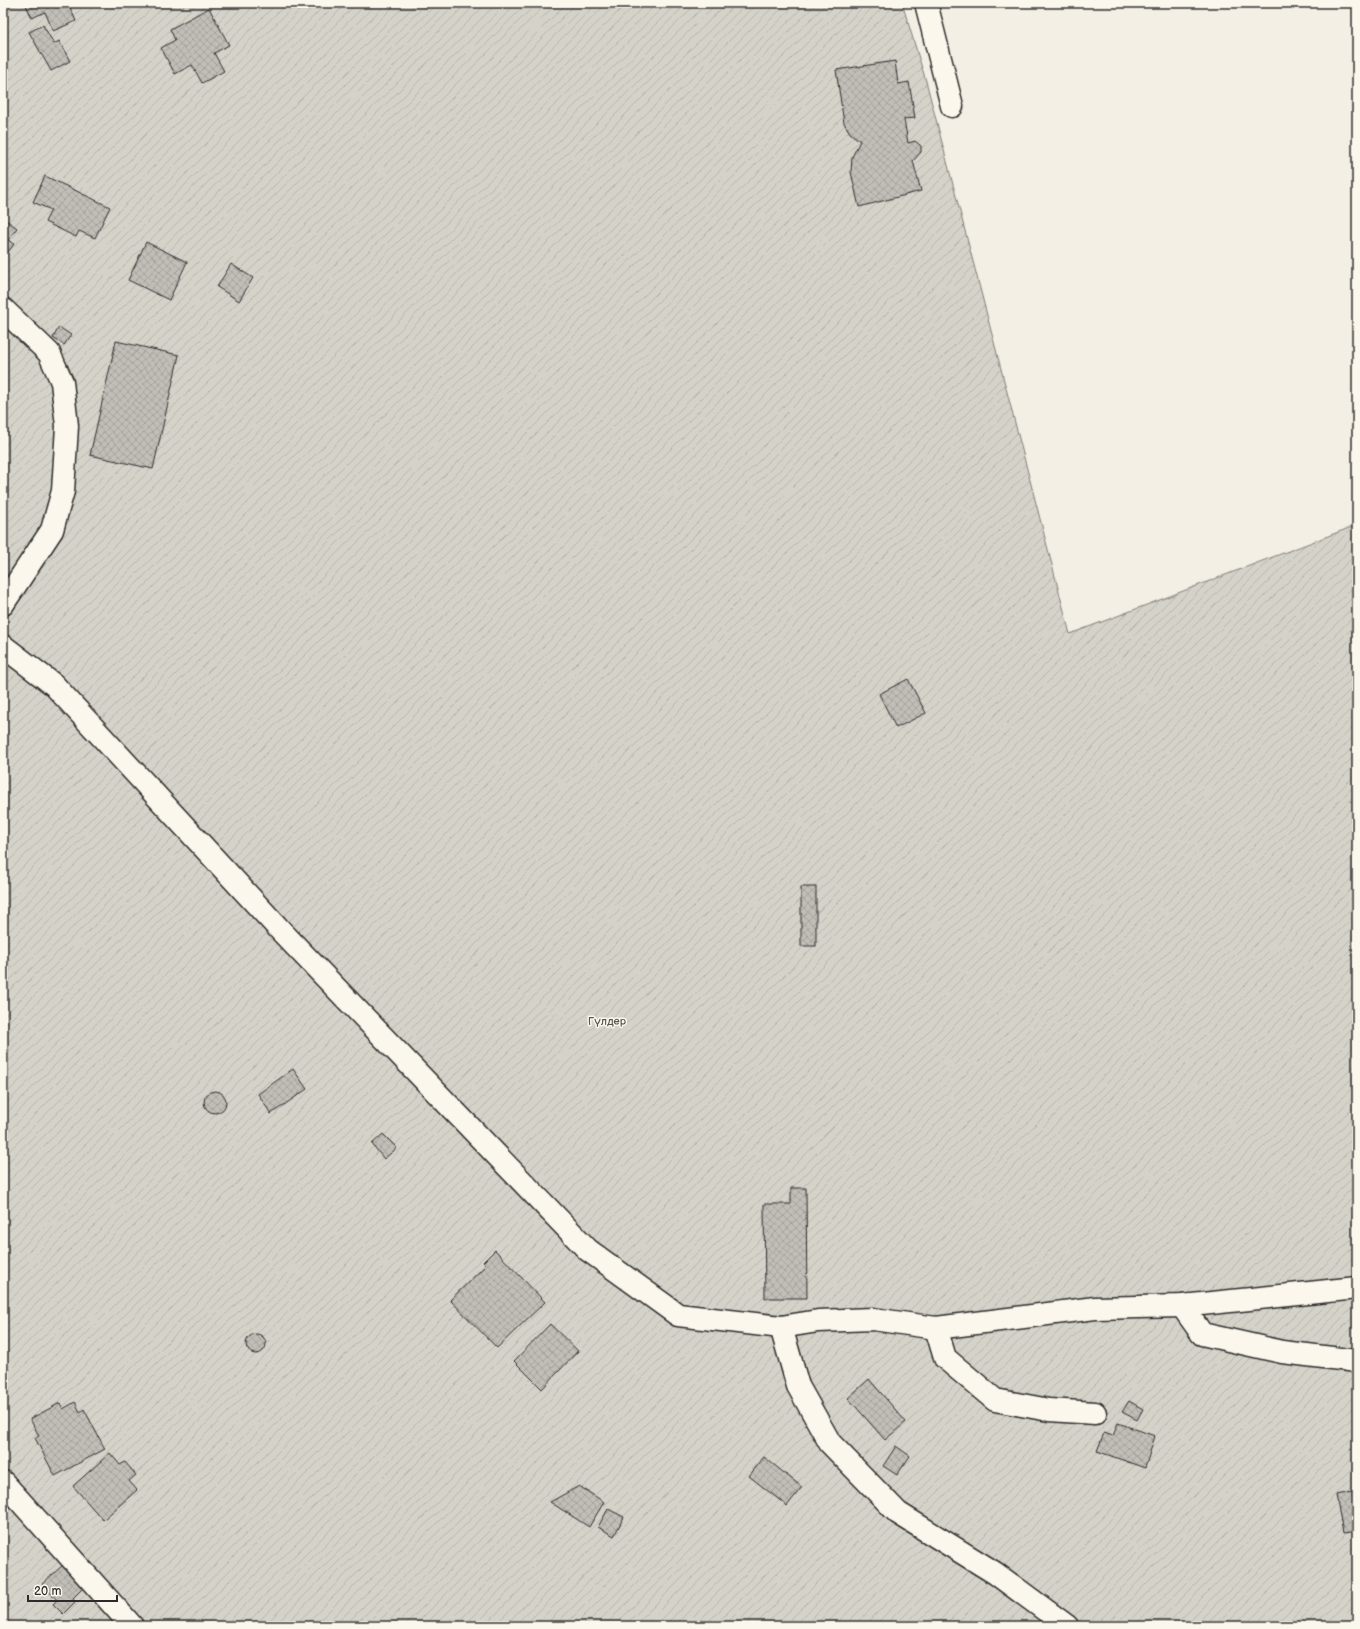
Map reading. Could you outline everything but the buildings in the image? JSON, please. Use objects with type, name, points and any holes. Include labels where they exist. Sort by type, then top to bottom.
[{"type":"street","points":[[926,3],[952,106]]},
{"type":"street","points":[[3,309],[49,353],[62,382],[67,426],[63,491],[52,530],[3,604]]},
{"type":"street","points":[[3,646],[54,685],[282,932],[588,1250],[678,1315],[781,1327],[818,1321],[873,1319],[936,1328],[1095,1308],[1182,1306],[1357,1288]]},
{"type":"street","points":[[1182,1306],[1202,1334],[1282,1352],[1357,1361]]},
{"type":"street","points":[[781,1327],[798,1386],[830,1443],[840,1454],[898,1513],[996,1573],[1068,1626]]},
{"type":"street","points":[[936,1328],[945,1358],[995,1400],[1049,1410],[1095,1413]]},
{"type":"street","points":[[3,1482],[132,1626]]},
{"type":"green space","name":"Гүлдер","points":[[3,3],[902,3],[926,81],[1070,634],[1357,525],[1357,1626],[3,1626]]}]
